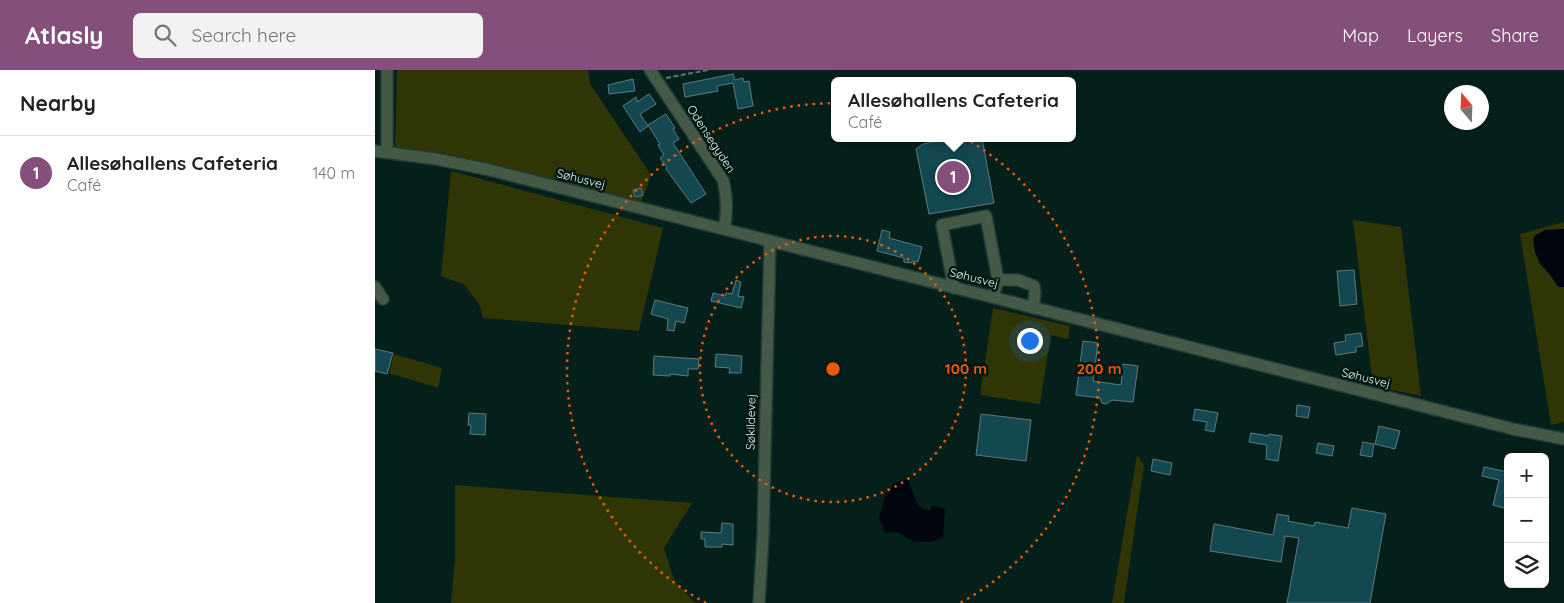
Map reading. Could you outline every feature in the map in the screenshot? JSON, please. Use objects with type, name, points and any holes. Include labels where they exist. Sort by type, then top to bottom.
[{"type":"street","points":[[387,70],[387,152]]},
{"type":"street","name":"Odensegyden","points":[[653,75],[723,180],[727,216],[724,229]]},
{"type":"street","name":"Søhusvej","points":[[375,151],[436,159],[490,170],[1513,429],[1564,439]]},
{"type":"street","points":[[954,288],[942,225],[986,216],[998,280],[993,297]]},
{"type":"street","name":"Søkildevej","points":[[759,603],[763,535],[770,241]]},
{"type":"street","points":[[998,280],[1018,280],[1034,286],[1033,308]]},
{"type":"street","points":[[375,287],[383,299]]},
{"type":"path","points":[[653,75],[708,70]]},
{"type":"green space","points":[[397,70],[588,70],[590,84],[651,175],[641,203],[442,153],[395,147]]},
{"type":"green space","points":[[451,171],[663,228],[639,331],[483,318],[480,306],[465,285],[441,276]]},
{"type":"green space","points":[[1353,220],[1401,227],[1421,396],[1373,386]]},
{"type":"green space","points":[[1564,222],[1564,229],[1545,230],[1538,262],[1553,277],[1558,286],[1564,287],[1564,422],[1551,425],[1520,234]]},
{"type":"green space","points":[[993,308],[1070,326],[1068,339],[1051,335],[1040,404],[980,395]]},
{"type":"green space","points":[[394,354],[442,368],[438,388],[389,373]]},
{"type":"green space","points":[[1137,455],[1144,465],[1124,603],[1112,603]]},
{"type":"green space","points":[[455,485],[692,503],[664,548],[674,580],[697,603],[451,603],[455,559]]},
{"type":"shaded area","points":[[1564,229],[1564,287],[1558,287],[1541,264],[1535,252],[1534,236],[1545,230]]},
{"type":"shaded area","points":[[908,479],[918,506],[929,511],[933,505],[945,509],[943,537],[931,542],[915,542],[897,532],[885,533],[879,517],[885,497],[894,483]]},
{"type":"building","points":[[733,74],[735,80],[743,78],[744,82],[749,81],[753,106],[738,109],[733,83],[717,86],[718,91],[685,97],[683,84]]},
{"type":"building","points":[[633,79],[635,91],[609,94],[608,85]]},
{"type":"building","points":[[649,94],[656,104],[640,114],[648,126],[640,132],[623,106],[636,97],[637,102]]},
{"type":"building","points":[[666,114],[675,128],[673,129],[679,139],[673,143],[706,194],[691,203],[666,169],[660,158],[664,155],[658,145],[660,144],[648,125]]},
{"type":"building","points":[[933,142],[983,142],[994,203],[929,214],[916,149],[923,144]]},
{"type":"building","points":[[641,188],[643,195],[635,197],[633,190]]},
{"type":"building","points":[[882,230],[890,232],[889,238],[922,247],[918,262],[904,262],[904,258],[877,251]]},
{"type":"building","points":[[1354,270],[1357,304],[1340,306],[1337,271]]},
{"type":"building","points":[[736,280],[741,282],[738,296],[744,297],[741,308],[711,301],[713,293],[725,296],[726,293],[732,294]]},
{"type":"building","points":[[655,300],[688,308],[684,323],[676,321],[674,331],[667,330],[668,319],[651,314]]},
{"type":"building","points":[[1361,333],[1363,346],[1356,347],[1356,352],[1336,355],[1334,343],[1346,341],[1345,335]]},
{"type":"building","points":[[1083,341],[1098,343],[1093,381],[1121,385],[1123,364],[1138,366],[1133,402],[1112,400],[1106,404],[1102,403],[1100,398],[1076,395]]},
{"type":"building","points":[[375,349],[393,353],[387,374],[375,371]]},
{"type":"building","points":[[716,354],[742,356],[741,373],[729,373],[730,368],[715,367]]},
{"type":"building","points":[[654,356],[699,359],[698,369],[688,369],[688,376],[653,375]]},
{"type":"building","points":[[1297,405],[1310,407],[1308,418],[1296,416]]},
{"type":"building","points":[[1195,409],[1218,413],[1214,432],[1205,430],[1207,422],[1193,420]]},
{"type":"building","points":[[469,413],[486,414],[485,435],[470,434],[471,425],[468,425]]},
{"type":"building","points":[[981,414],[1031,420],[1026,461],[976,455]]},
{"type":"building","points":[[1379,426],[1400,431],[1395,449],[1375,444]]},
{"type":"building","points":[[1251,433],[1282,436],[1278,461],[1266,459],[1267,445],[1249,442]]},
{"type":"building","points":[[1363,442],[1374,444],[1372,457],[1360,455]]},
{"type":"building","points":[[1318,443],[1334,446],[1332,456],[1316,453]]},
{"type":"building","points":[[1153,459],[1172,463],[1170,475],[1151,471]]},
{"type":"building","points":[[1484,467],[1504,471],[1504,508],[1493,505],[1499,480],[1482,476]]},
{"type":"building","points":[[1352,508],[1386,514],[1370,603],[1287,603],[1299,538],[1285,536],[1281,562],[1210,551],[1214,524],[1273,535],[1277,514],[1289,516],[1288,521],[1314,526],[1315,522],[1348,528]]},
{"type":"building","points":[[722,523],[733,524],[733,545],[722,544],[722,547],[705,547],[705,539],[701,539],[701,532],[721,533]]},
{"type":"place","name":"Allesøhallens Cafeteria","points":[[953,177]]}]
